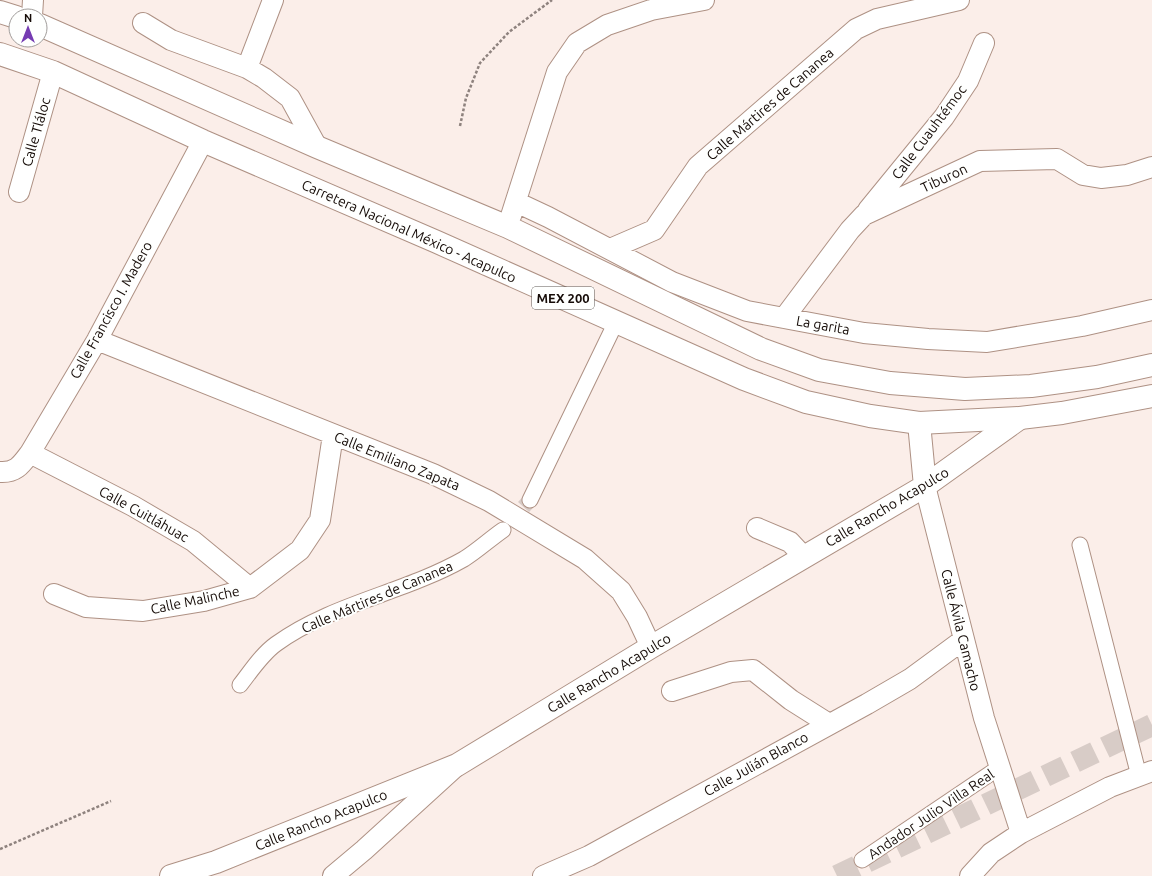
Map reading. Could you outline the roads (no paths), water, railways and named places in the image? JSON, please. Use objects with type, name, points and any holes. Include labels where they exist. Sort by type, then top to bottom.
[{"type":"main road","name":"MEX 200","points":[[48,29],[317,147],[508,227],[761,348],[819,370],[890,383],[965,389],[1031,386],[1097,376],[1152,364]]},
{"type":"main road","name":"Carretera Nacional México - Acapulco","points":[[0,54],[53,72],[203,141],[744,379],[806,402],[870,416],[919,423],[1020,418],[1092,409],[1152,396]]},
{"type":"main road","name":"Calle Rancho Acapulco","points":[[171,876],[216,862],[457,765],[651,647],[925,486],[1020,418]]},
{"type":"main road","name":"Calle Ávila Camacho","points":[[919,423],[925,486]]},
{"type":"street","points":[[247,68],[273,0]]},
{"type":"street","points":[[508,227],[557,72],[577,43],[607,25],[648,5],[704,0]]},
{"type":"street","name":"Calle Mártires de Cananea","points":[[610,249],[654,230],[698,166],[856,29],[877,19],[899,16],[959,0]]},
{"type":"street","points":[[143,23],[170,40],[247,68],[290,98],[317,147]]},
{"type":"street","name":"Calle Cuauhtémoc","points":[[864,215],[944,117],[968,82],[984,43]]},
{"type":"street","name":"Calle Tláloc","points":[[19,192],[53,72]]},
{"type":"street","name":"Calle Francisco I. Madero","points":[[5,472],[21,465],[30,453],[97,340],[203,141]]},
{"type":"street","name":"Tiburon","points":[[784,318],[850,230],[864,215],[980,161],[1057,158],[1083,175],[1101,178],[1127,175],[1152,167]]},
{"type":"street","name":"La garita","points":[[516,202],[548,216],[672,282],[747,310],[864,333],[928,339],[987,342],[1082,326],[1152,310]]},
{"type":"street","points":[[530,500],[616,322]]},
{"type":"street","name":"Calle Emiliano Zapata","points":[[97,340],[433,474],[489,501],[585,559],[621,591],[637,617],[651,647]]},
{"type":"street","name":"Calle Malinche","points":[[54,594],[86,607],[143,612],[204,601],[250,588],[300,550],[320,520],[332,435]]},
{"type":"street","name":"Calle Cuitláhuac","points":[[30,453],[133,506],[193,541],[250,588]]},
{"type":"street","name":"Calle Ávila Camacho","points":[[925,486],[984,718],[1022,833]]},
{"type":"street","points":[[757,528],[790,542],[804,557]]},
{"type":"street","name":"Calle Mártires de Cananea","points":[[240,685],[275,644],[317,620],[359,601],[413,582],[464,559],[502,530]]},
{"type":"street","points":[[970,876],[991,853],[1022,833],[1110,787],[1146,773],[1080,545]]},
{"type":"street","name":"Calle Julián Blanco","points":[[543,876],[589,856],[910,679],[963,640]]},
{"type":"street","points":[[672,691],[731,672],[753,670],[791,700],[829,724]]},
{"type":"street","points":[[333,876],[364,850],[457,765]]},
{"type":"street","name":"Andador Julio Villa Real","points":[[862,860],[1000,767]]},
{"type":"tunnel","points":[[508,524],[530,500]]},
{"type":"tunnel","points":[[837,876],[1152,725]]}]
